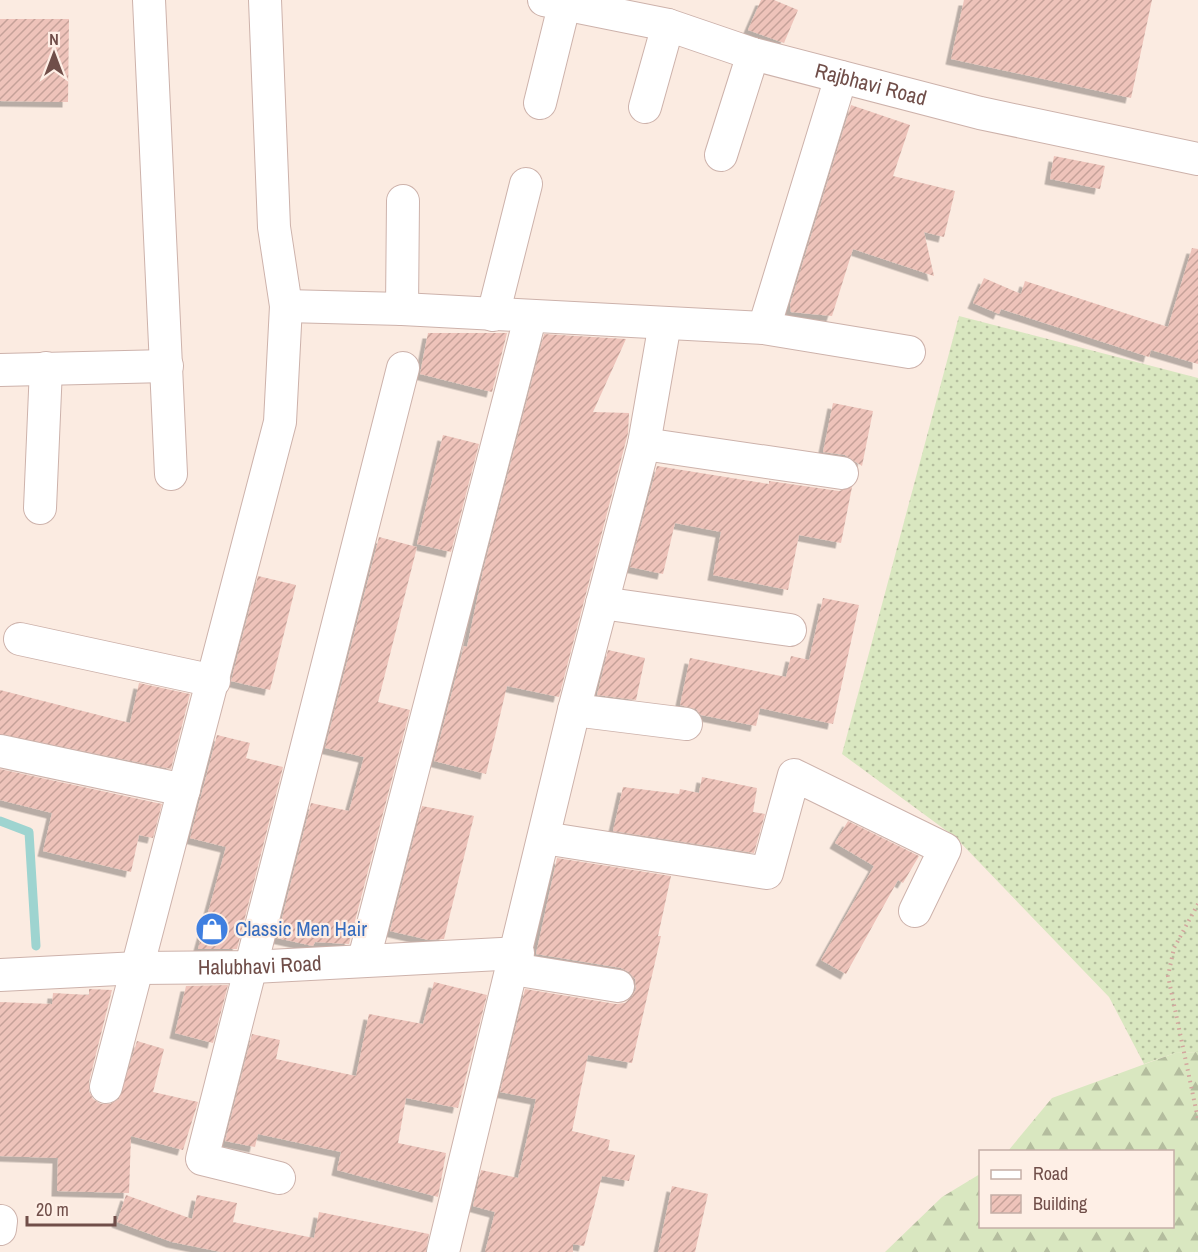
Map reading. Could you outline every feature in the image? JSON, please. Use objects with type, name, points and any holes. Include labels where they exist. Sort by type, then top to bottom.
[{"type":"street","points":[[149,0],[171,474]]},
{"type":"street","points":[[106,1087],[280,422],[286,306],[274,227],[265,0]]},
{"type":"street","points":[[540,103],[554,3]]},
{"type":"street","name":"Rajbhavi Road","points":[[554,3],[668,25],[753,54],[980,113],[1198,159]]},
{"type":"street","points":[[645,107],[668,25]]},
{"type":"street","points":[[721,155],[753,54]]},
{"type":"street","points":[[764,328],[841,77]]},
{"type":"street","points":[[493,315],[526,184]]},
{"type":"street","points":[[402,309],[403,201]]},
{"type":"street","points":[[286,306],[402,309],[530,318],[764,328],[909,352]]},
{"type":"street","points":[[364,959],[530,318]]},
{"type":"street","points":[[443,1252],[574,710],[644,444],[665,322]]},
{"type":"street","points":[[0,369],[166,366]]},
{"type":"street","points":[[40,508],[46,368]]},
{"type":"street","points":[[279,1178],[202,1159],[403,368]]},
{"type":"street","points":[[644,444],[842,473]]},
{"type":"street","points":[[602,603],[790,630]]},
{"type":"street","points":[[20,639],[214,681]]},
{"type":"street","points":[[574,710],[686,724]]},
{"type":"street","points":[[0,751],[184,790]]},
{"type":"street","points":[[544,838],[766,873],[794,775],[945,849],[915,911]]},
{"type":"street","name":"Halubhavi Road","points":[[0,975],[138,968],[252,967],[364,959],[515,961],[618,986]]},
{"type":"path","points":[[1198,904],[1174,948],[1168,976],[1198,1119]]},
{"type":"green space","points":[[959,316],[1198,378],[1198,1052],[1175,1053],[1144,1064],[1109,997],[955,837],[842,754]]},
{"type":"green space","points":[[1198,1052],[1198,1252],[885,1252],[942,1197],[979,1175],[979,1228],[1174,1228],[1174,1150],[1009,1150],[1052,1098],[1175,1053]]},
{"type":"building","points":[[761,0],[774,0],[798,10],[784,43],[748,30]]},
{"type":"building","points":[[964,0],[1152,0],[1131,98],[951,59]]},
{"type":"building","points":[[0,19],[69,19],[68,102],[0,101]]},
{"type":"building","points":[[851,105],[910,125],[893,176],[955,191],[944,237],[924,232],[934,276],[853,249],[832,316],[791,312],[790,305]]},
{"type":"building","points":[[1054,156],[1105,166],[1100,189],[1050,179]]},
{"type":"building","points":[[1192,248],[1198,249],[1198,364],[1151,350],[1149,357],[1001,309],[999,314],[973,303],[984,278],[1021,294],[1025,281],[1168,327]]},
{"type":"building","points":[[428,333],[507,333],[492,392],[420,374]]},
{"type":"building","points":[[544,334],[626,339],[593,412],[629,413],[628,433],[559,697],[507,686],[486,774],[434,761],[464,646],[467,647],[483,571]]},
{"type":"building","points":[[833,403],[873,411],[862,466],[845,455],[823,452]]},
{"type":"building","points":[[443,435],[479,444],[451,552],[417,544]]},
{"type":"building","points":[[657,466],[769,484],[769,481],[839,491],[852,487],[841,543],[799,535],[788,590],[713,575],[721,532],[675,523],[663,574],[630,567]]},
{"type":"building","points":[[379,537],[417,547],[378,702],[410,710],[349,944],[315,942],[313,946],[277,938],[311,803],[349,811],[364,757],[325,748]]},
{"type":"building","points":[[258,576],[296,585],[270,690],[231,681]]},
{"type":"building","points":[[823,598],[859,605],[833,724],[760,708],[756,726],[701,715],[696,709],[680,705],[690,658],[786,677],[791,656],[809,660]]},
{"type":"building","points":[[608,650],[645,658],[636,700],[597,695]]},
{"type":"building","points":[[139,683],[190,694],[171,769],[0,734],[0,690],[130,723]]},
{"type":"building","points":[[217,735],[250,743],[246,758],[283,767],[237,949],[198,949],[226,847],[190,838]]},
{"type":"building","points":[[0,769],[162,804],[153,838],[139,835],[131,872],[43,851],[52,813],[0,800]]},
{"type":"building","points":[[702,777],[757,788],[753,812],[765,814],[754,853],[613,831],[623,787],[679,794],[680,789],[699,793]]},
{"type":"building","points":[[422,806],[474,816],[444,939],[429,940],[390,931]]},
{"type":"building","points":[[848,821],[919,856],[903,883],[898,880],[846,974],[821,960],[874,866],[835,843]]},
{"type":"building","points":[[557,858],[671,876],[658,936],[661,936],[632,1063],[588,1055],[572,1131],[610,1140],[608,1150],[635,1155],[629,1181],[602,1176],[584,1246],[573,1244],[573,1252],[485,1252],[495,1212],[473,1206],[481,1170],[518,1178],[536,1099],[500,1092],[525,989],[616,1004],[625,1003],[636,989],[635,979],[621,968],[536,954]]},
{"type":"building","points":[[434,982],[487,995],[458,1108],[406,1098],[398,1143],[446,1153],[438,1197],[337,1170],[341,1152],[258,1134],[255,1147],[225,1141],[252,1034],[280,1040],[276,1059],[356,1076],[369,1014],[423,1024]]},
{"type":"building","points":[[228,985],[213,1043],[175,1033],[186,986]]},
{"type":"building","points":[[89,989],[112,990],[89,1082],[89,1091],[93,1099],[101,1104],[110,1104],[119,1099],[137,1041],[164,1049],[153,1092],[198,1102],[183,1150],[131,1136],[129,1193],[57,1191],[58,1158],[0,1156],[0,1002],[52,1004],[53,993],[89,995]]},
{"type":"building","points":[[672,1186],[708,1194],[695,1252],[658,1252]]},
{"type":"building","points":[[126,1195],[192,1219],[197,1195],[237,1203],[233,1222],[314,1238],[319,1212],[429,1234],[426,1252],[221,1252],[172,1242],[117,1222]]},
{"type":"waterway","points":[[0,821],[29,832],[36,946]]},
{"type":"place","name":"Classic Men Hair","points":[[212,929]]}]
